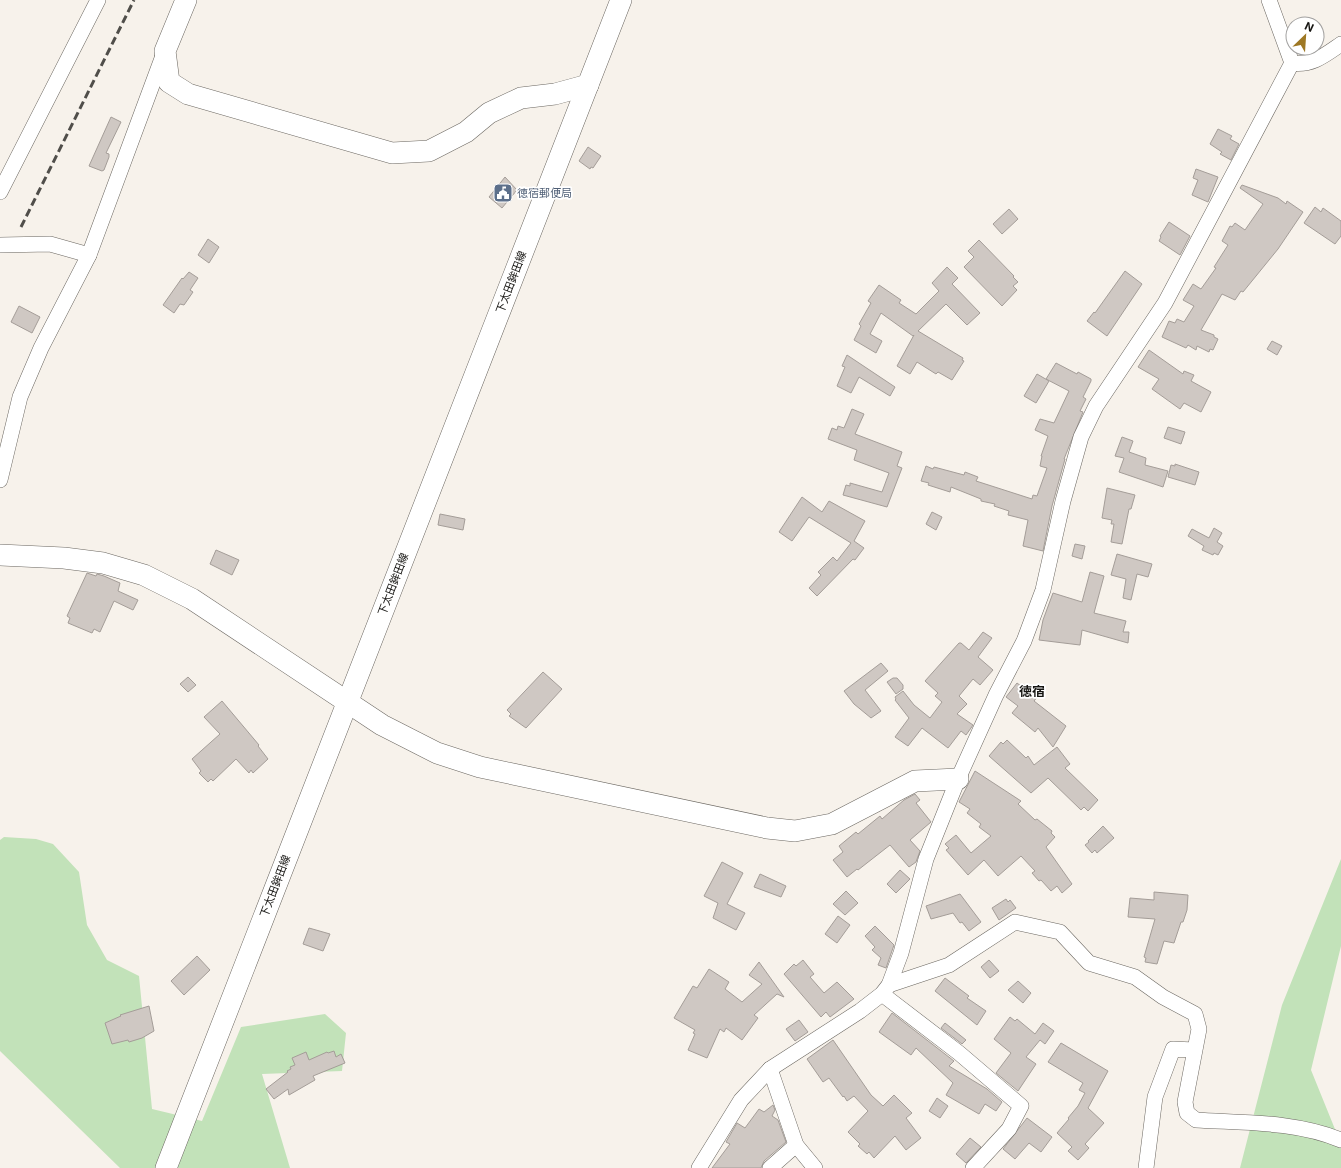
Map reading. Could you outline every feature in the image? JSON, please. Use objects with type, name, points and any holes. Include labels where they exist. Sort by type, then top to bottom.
[{"type":"street","points":[[0,192],[98,0]]},
{"type":"street","points":[[0,480],[20,397],[41,348],[88,255],[165,51],[186,0]]},
{"type":"street","name":"下太田鉾田線","points":[[166,1168],[621,0]]},
{"type":"street","points":[[886,989],[901,953],[926,859],[958,779],[996,695],[1027,634],[1043,590],[1063,502],[1081,437],[1096,406],[1166,304],[1292,63],[1269,0]]},
{"type":"street","points":[[1292,63],[1304,64],[1320,58],[1341,44]]},
{"type":"street","points":[[165,51],[169,82],[188,94],[392,153],[429,151],[466,132],[489,113],[521,98],[555,94],[588,85]]},
{"type":"street","points":[[0,245],[50,244],[88,255]]},
{"type":"street","points":[[0,555],[64,558],[103,563],[144,575],[192,599],[382,725],[437,752],[480,767],[767,828],[795,831],[832,824],[915,781],[958,779]]},
{"type":"street","points":[[699,1168],[741,1100],[770,1069],[886,989],[949,966],[1015,922],[1060,932],[1089,963],[1135,977],[1164,997],[1195,1014],[1199,1029],[1184,1102],[1187,1113],[1196,1120],[1285,1125],[1317,1131],[1341,1140]]},
{"type":"street","points":[[886,989],[1021,1106],[1009,1130],[973,1168]]},
{"type":"street","points":[[1146,1168],[1155,1097],[1173,1049],[1194,1050]]},
{"type":"street","points":[[770,1069],[796,1144],[815,1168]]},
{"type":"street","points":[[770,1168],[796,1144]]},
{"type":"green space","points":[[4,837],[36,839],[53,844],[79,872],[87,925],[107,960],[139,976],[152,1109],[202,1121],[241,1027],[325,1014],[346,1033],[342,1071],[262,1074],[290,1168],[120,1168],[0,1051],[0,840]]},
{"type":"green space","points":[[1341,859],[1341,946],[1311,1070],[1341,1144],[1341,1168],[1240,1168],[1282,1005]]},
{"type":"building","points":[[111,117],[121,122],[106,153],[109,154],[109,157],[104,170],[102,171],[89,166]]},
{"type":"building","points":[[1218,129],[1232,136],[1230,139],[1239,144],[1231,160],[1220,154],[1222,152],[1210,144]]},
{"type":"building","points":[[588,147],[601,156],[593,168],[591,167],[590,169],[579,161]]},
{"type":"building","points":[[1196,169],[1218,177],[1208,202],[1192,195],[1198,180],[1193,178]]},
{"type":"building","points":[[505,177],[517,190],[502,208],[489,197]]},
{"type":"building","points":[[1242,185],[1278,198],[1286,204],[1287,201],[1303,212],[1278,249],[1243,292],[1241,291],[1235,300],[1222,294],[1201,330],[1214,335],[1214,337],[1218,339],[1213,350],[1210,349],[1209,352],[1197,346],[1196,350],[1188,345],[1186,348],[1162,337],[1169,321],[1175,323],[1177,319],[1184,322],[1194,306],[1183,300],[1193,284],[1201,289],[1216,268],[1214,267],[1228,245],[1222,241],[1230,226],[1232,227],[1235,223],[1245,230],[1263,204],[1240,188]]},
{"type":"building","points":[[1315,207],[1321,212],[1323,208],[1341,221],[1341,236],[1335,244],[1304,223]]},
{"type":"building","points":[[1009,209],[1018,219],[1002,234],[993,224]]},
{"type":"building","points":[[1169,222],[1190,236],[1180,255],[1159,241],[1160,236]]},
{"type":"building","points":[[208,239],[219,247],[209,263],[198,255]]},
{"type":"building","points":[[979,240],[1018,282],[1013,286],[1017,290],[1002,306],[964,267],[974,257],[968,251]]},
{"type":"building","points":[[947,267],[958,278],[952,284],[980,313],[967,325],[946,304],[918,331],[963,358],[962,360],[964,361],[952,380],[938,372],[936,374],[917,362],[910,374],[897,366],[914,335],[913,336],[881,313],[870,334],[882,341],[876,353],[854,340],[861,326],[859,324],[871,303],[868,301],[879,285],[901,300],[899,303],[916,314],[939,291],[932,283]]},
{"type":"building","points":[[1125,271],[1142,284],[1107,336],[1087,321],[1094,312],[1095,313]]},
{"type":"building","points":[[189,272],[198,278],[190,290],[193,292],[184,305],[180,304],[174,313],[163,305],[182,278],[183,279]]},
{"type":"building","points":[[19,306],[40,317],[32,333],[11,322]]},
{"type":"building","points":[[1272,341],[1282,346],[1277,355],[1267,349]]},
{"type":"building","points":[[1149,350],[1183,374],[1184,371],[1194,375],[1191,381],[1211,392],[1201,412],[1184,403],[1180,409],[1152,389],[1159,379],[1138,367]]},
{"type":"building","points":[[847,355],[895,387],[890,396],[859,377],[851,393],[837,386],[845,367],[842,366]]},
{"type":"building","points":[[1056,363],[1077,374],[1078,372],[1091,379],[1091,381],[1083,397],[1086,399],[1080,411],[1083,412],[1064,459],[1052,506],[1043,551],[1023,546],[1028,520],[1008,515],[1009,511],[994,506],[995,504],[981,501],[981,499],[951,487],[950,492],[928,485],[929,483],[921,481],[926,466],[933,469],[934,467],[964,475],[965,472],[978,477],[976,481],[1032,499],[1033,495],[1037,496],[1047,468],[1040,466],[1041,456],[1048,436],[1035,430],[1040,419],[1054,423],[1069,391],[1046,379]]},
{"type":"building","points":[[1037,374],[1049,381],[1036,403],[1024,396]]},
{"type":"building","points":[[852,409],[864,414],[855,434],[902,452],[897,466],[902,468],[887,507],[843,495],[846,485],[850,486],[850,483],[882,492],[889,473],[854,460],[857,450],[828,439],[832,428],[837,430],[838,426],[844,428]]},
{"type":"building","points":[[1168,427],[1185,432],[1181,444],[1164,438]]},
{"type":"building","points":[[1122,437],[1133,441],[1129,452],[1146,458],[1145,465],[1168,471],[1163,487],[1119,472],[1124,458],[1115,456]]},
{"type":"building","points":[[1175,464],[1199,472],[1195,485],[1168,477],[1171,465],[1175,466]]},
{"type":"building","points":[[1107,488],[1135,495],[1131,509],[1129,509],[1122,544],[1111,542],[1114,524],[1111,524],[1112,520],[1102,518]]},
{"type":"building","points":[[802,497],[822,512],[829,501],[865,521],[854,541],[864,548],[855,560],[853,559],[817,596],[809,588],[821,575],[818,572],[833,557],[837,561],[851,543],[809,517],[792,541],[779,532]]},
{"type":"building","points":[[932,512],[942,517],[936,530],[926,524]]},
{"type":"building","points":[[440,514],[465,519],[463,530],[438,525]]},
{"type":"building","points":[[1214,528],[1222,533],[1217,542],[1223,546],[1218,555],[1214,553],[1213,555],[1202,550],[1204,546],[1188,536],[1192,529],[1209,538]]},
{"type":"building","points":[[1075,544],[1085,546],[1082,559],[1072,556]]},
{"type":"building","points":[[216,550],[239,560],[232,575],[210,564]]},
{"type":"building","points":[[1117,554],[1152,564],[1148,577],[1137,574],[1131,600],[1123,598],[1126,579],[1111,575]]},
{"type":"building","points":[[1090,572],[1104,576],[1094,613],[1126,621],[1123,632],[1129,632],[1128,643],[1082,630],[1080,645],[1039,640],[1043,620],[1053,593],[1082,602]]},
{"type":"building","points":[[87,573],[96,576],[97,574],[104,576],[120,583],[118,591],[138,600],[133,610],[114,601],[100,632],[94,629],[92,633],[68,623],[70,618],[67,616]]},
{"type":"building","points":[[983,632],[992,638],[978,657],[993,670],[980,685],[973,679],[959,696],[967,704],[957,714],[973,725],[966,735],[961,731],[948,748],[922,728],[908,746],[895,737],[909,718],[895,700],[895,697],[903,691],[914,705],[930,718],[942,702],[935,696],[938,693],[925,681],[959,643],[969,650]]},
{"type":"building","points":[[881,663],[888,671],[865,690],[881,711],[871,718],[854,704],[844,691]]},
{"type":"building","points":[[543,672],[562,689],[526,728],[509,716],[511,714],[507,710]]},
{"type":"building","points":[[188,677],[196,685],[188,692],[180,684]]},
{"type":"building","points":[[893,678],[897,678],[903,685],[903,689],[896,694],[887,682]]},
{"type":"building","points":[[1017,683],[1021,686],[1023,684],[1038,696],[1034,701],[1066,726],[1053,747],[1038,728],[1035,732],[1012,713],[1018,706],[1006,697]]},
{"type":"building","points":[[222,701],[259,745],[258,746],[268,759],[253,773],[251,770],[249,773],[236,759],[213,781],[211,779],[208,782],[199,773],[201,771],[192,759],[220,734],[204,717]]},
{"type":"building","points":[[1007,740],[1026,758],[1028,756],[1034,765],[1057,747],[1070,764],[1065,768],[1098,800],[1088,811],[1084,807],[1081,810],[1048,778],[1031,793],[989,756],[1001,742],[1003,744]]},
{"type":"building","points":[[975,771],[1021,801],[1018,804],[1035,820],[1037,819],[1052,831],[1051,833],[1055,837],[1046,847],[1072,884],[1062,893],[1057,886],[1051,891],[1041,880],[1039,881],[1032,873],[1035,871],[1021,856],[998,876],[984,860],[968,875],[946,850],[949,848],[945,844],[956,835],[971,853],[991,836],[979,827],[981,824],[967,813],[970,809],[959,802]]},
{"type":"building","points":[[915,794],[920,800],[916,803],[931,822],[910,840],[920,851],[916,862],[909,867],[890,845],[847,877],[833,860],[843,852],[839,846],[856,832],[858,834],[880,816],[882,819],[904,800]]},
{"type":"building","points":[[1103,826],[1114,838],[1097,853],[1095,850],[1092,853],[1085,845]]},
{"type":"building","points":[[722,862],[743,873],[727,904],[745,913],[736,930],[713,918],[718,903],[704,896]]},
{"type":"building","points":[[900,870],[910,879],[896,893],[887,884]]},
{"type":"building","points":[[760,874],[786,886],[781,897],[754,887]]},
{"type":"building","points":[[846,891],[858,903],[845,915],[833,904]]},
{"type":"building","points":[[1154,892],[1188,895],[1187,910],[1174,943],[1164,941],[1157,964],[1145,962],[1146,958],[1144,957],[1155,919],[1128,917],[1130,898],[1154,900]]},
{"type":"building","points":[[960,894],[981,922],[969,931],[962,922],[960,923],[953,913],[931,919],[926,906]]},
{"type":"building","points":[[1006,899],[1008,902],[1010,900],[1016,908],[999,920],[992,908]]},
{"type":"building","points":[[838,916],[850,925],[837,943],[825,934]]},
{"type":"building","points":[[875,926],[894,945],[886,968],[878,965],[881,958],[872,950],[875,947],[865,936]]},
{"type":"building","points":[[309,928],[330,934],[323,951],[303,944]]},
{"type":"building","points":[[197,956],[210,970],[184,995],[171,981]]},
{"type":"building","points":[[803,960],[814,974],[810,977],[824,993],[837,982],[854,999],[830,1017],[826,1012],[821,1017],[784,974],[794,964],[796,966]]},
{"type":"building","points":[[989,960],[999,971],[990,978],[981,967]]},
{"type":"building","points":[[759,962],[784,997],[777,994],[754,1015],[758,1018],[742,1040],[726,1028],[724,1032],[720,1029],[707,1058],[688,1050],[695,1034],[693,1033],[695,1030],[674,1018],[693,986],[697,988],[709,969],[729,982],[725,989],[742,1002],[762,984],[749,975]]},
{"type":"building","points":[[945,978],[969,996],[967,998],[986,1011],[977,1025],[935,991]]},
{"type":"building","points":[[1018,981],[1031,993],[1023,1003],[1008,990]]},
{"type":"building","points":[[149,1006],[154,1031],[142,1038],[129,1042],[128,1040],[112,1044],[105,1023],[121,1016],[120,1015]]},
{"type":"building","points":[[892,1013],[954,1061],[949,1066],[987,1089],[1002,1102],[996,1111],[985,1104],[979,1114],[946,1095],[953,1083],[916,1048],[911,1055],[879,1032]]},
{"type":"building","points":[[1010,1017],[1015,1021],[1017,1019],[1035,1034],[1043,1023],[1054,1031],[1045,1044],[1040,1040],[1026,1057],[1036,1064],[1018,1091],[996,1073],[1011,1053],[994,1039]]},
{"type":"building","points":[[799,1020],[808,1032],[795,1041],[786,1029]]},
{"type":"building","points":[[945,1023],[966,1040],[962,1044],[941,1028]]},
{"type":"building","points":[[833,1040],[871,1095],[883,1106],[894,1095],[912,1113],[906,1118],[921,1138],[906,1150],[895,1136],[874,1158],[869,1152],[867,1154],[858,1146],[860,1144],[848,1132],[868,1111],[854,1096],[847,1101],[829,1078],[823,1082],[807,1059]]},
{"type":"building","points":[[1061,1043],[1108,1071],[1088,1108],[1104,1123],[1085,1144],[1089,1148],[1078,1160],[1068,1151],[1072,1147],[1057,1133],[1069,1119],[1068,1118],[1078,1106],[1085,1093],[1079,1090],[1083,1083],[1048,1062]]},
{"type":"building","points":[[334,1051],[336,1057],[341,1054],[345,1063],[313,1076],[315,1080],[289,1095],[288,1089],[274,1099],[266,1089],[288,1072],[287,1071],[291,1069],[290,1067],[295,1065],[292,1058],[306,1052],[309,1060],[327,1052]]},
{"type":"building","points":[[937,1098],[948,1106],[940,1118],[929,1111]]},
{"type":"building","points":[[773,1105],[775,1110],[772,1116],[778,1120],[786,1142],[764,1161],[761,1168],[712,1168],[730,1144],[726,1142],[737,1123],[745,1128],[759,1109],[764,1112]]},
{"type":"building","points":[[1027,1118],[1052,1137],[1041,1152],[1029,1143],[1015,1159],[1003,1149]]},
{"type":"building","points":[[970,1138],[981,1147],[966,1163],[956,1154]]},
{"type":"railway","points":[[21,227],[134,0]]},
{"type":"place","name":"徳宿郵便局","points":[[503,193]]},
{"type":"district","name":"徳宿","points":[[1032,691]]}]
